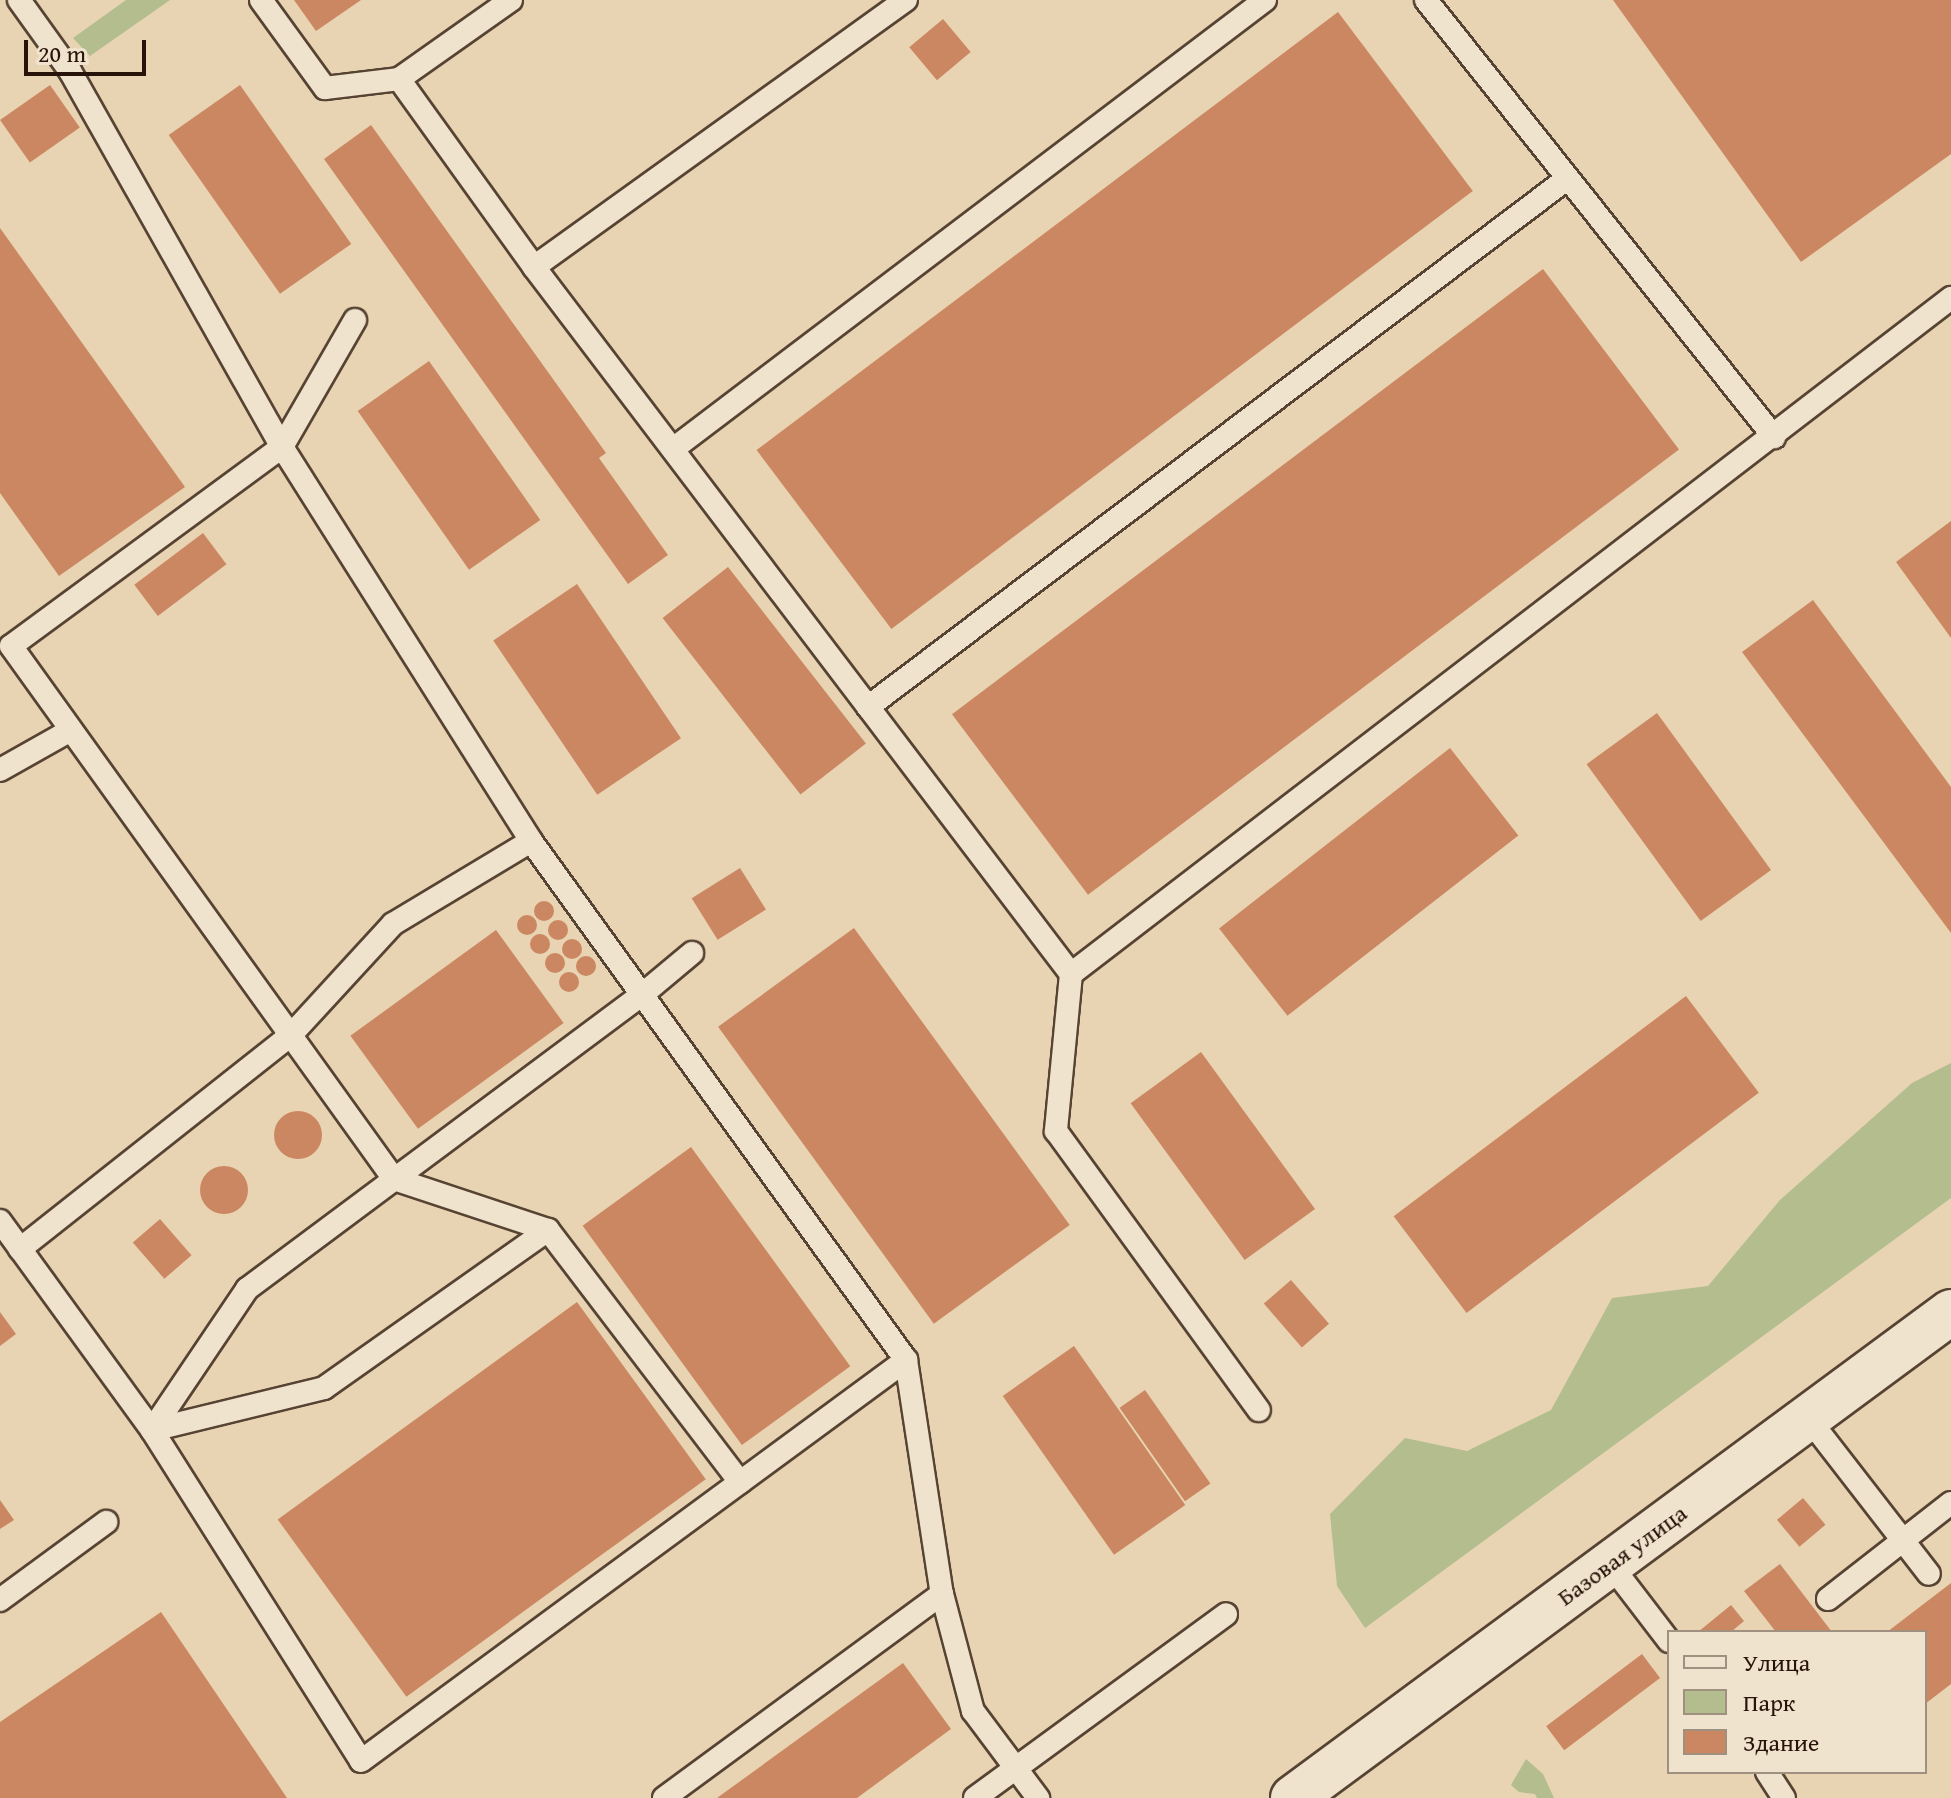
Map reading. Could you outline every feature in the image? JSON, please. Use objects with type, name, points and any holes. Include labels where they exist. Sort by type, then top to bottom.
[{"type":"street","name":"Базовая улица","points":[[1293,1798],[1951,1312]]},
{"type":"lane","points":[[19,0],[70,71],[282,447],[531,841],[906,1360],[942,1594],[973,1711],[1038,1798]]},
{"type":"lane","points":[[261,0],[325,88],[399,79],[511,0]]},
{"type":"lane","points":[[534,267],[906,0]]},
{"type":"lane","points":[[673,449],[1265,0]]},
{"type":"lane","points":[[1426,0],[1774,437]]},
{"type":"lane","points":[[399,79],[534,267],[1071,974],[1056,1131],[1259,1410]]},
{"type":"lane","points":[[868,707],[1568,178]]},
{"type":"lane","points":[[1071,974],[1774,437],[1951,298]]},
{"type":"lane","points":[[355,320],[282,447],[11,646],[394,1179],[548,1230],[740,1482]]},
{"type":"lane","points":[[0,770],[71,730]]},
{"type":"lane","points":[[20,1249],[290,1036],[393,924],[531,841]]},
{"type":"lane","points":[[152,1430],[247,1289],[643,994],[692,953]]},
{"type":"lane","points":[[0,1221],[152,1430],[361,1761],[906,1360]]},
{"type":"lane","points":[[152,1430],[324,1388],[548,1230]]},
{"type":"lane","points":[[1808,1418],[1929,1574]]},
{"type":"lane","points":[[1828,1599],[1951,1503]]},
{"type":"lane","points":[[0,1600],[106,1522]]},
{"type":"lane","points":[[1610,1564],[1667,1638]]},
{"type":"lane","points":[[664,1798],[942,1594]]},
{"type":"lane","points":[[975,1798],[1226,1614]]},
{"type":"lane","points":[[1768,1774],[1784,1798]]},
{"type":"green space","points":[[126,0],[170,0],[90,56],[73,38]]},
{"type":"green space","points":[[1951,1063],[1951,1198],[1365,1628],[1337,1586],[1330,1514],[1405,1438],[1467,1451],[1551,1410],[1612,1298],[1708,1286],[1780,1200],[1912,1083]]},
{"type":"green space","points":[[1526,1759],[1543,1774],[1554,1798],[1537,1798],[1535,1794],[1519,1792],[1511,1785]]},
{"type":"building","points":[[294,0],[361,0],[316,31]]},
{"type":"building","points":[[1613,0],[1951,0],[1951,154],[1801,262]]},
{"type":"building","points":[[1338,12],[1473,191],[891,629],[757,450]]},
{"type":"building","points":[[943,19],[971,52],[937,80],[909,47]]},
{"type":"building","points":[[50,85],[80,128],[30,163],[0,120]]},
{"type":"building","points":[[240,85],[351,244],[280,294],[169,135]]},
{"type":"building","points":[[371,125],[606,453],[599,458],[668,555],[628,584],[324,159]]},
{"type":"building","points":[[0,228],[185,487],[59,576],[0,493]]},
{"type":"building","points":[[1543,269],[1679,449],[1088,895],[952,714]]},
{"type":"building","points":[[429,361],[540,520],[469,570],[358,411]]},
{"type":"building","points":[[1951,521],[1951,638],[1896,562]]},
{"type":"building","points":[[203,533],[226,564],[158,616],[134,585]]},
{"type":"building","points":[[728,567],[866,744],[801,795],[663,618]]},
{"type":"building","points":[[577,584],[681,738],[597,795],[493,640]]},
{"type":"building","points":[[1813,600],[1951,787],[1951,933],[1742,652]]},
{"type":"building","points":[[1657,713],[1771,870],[1701,921],[1587,764]]},
{"type":"building","points":[[1450,748],[1518,835],[1287,1016],[1219,928]]},
{"type":"building","points":[[740,868],[766,910],[718,940],[692,898]]},
{"type":"building","points":[[544,901],[551,904],[554,911],[551,918],[544,921],[537,918],[534,911],[537,904]]},
{"type":"building","points":[[527,915],[534,918],[537,925],[534,932],[527,935],[520,932],[517,925],[520,918]]},
{"type":"building","points":[[558,920],[565,923],[568,930],[565,937],[558,940],[551,937],[548,930],[551,923]]},
{"type":"building","points":[[854,928],[1070,1225],[934,1324],[718,1027]]},
{"type":"building","points":[[496,930],[564,1023],[418,1129],[350,1036]]},
{"type":"building","points":[[540,934],[547,937],[550,944],[547,951],[540,954],[533,951],[530,944],[533,937]]},
{"type":"building","points":[[572,939],[579,942],[582,949],[579,956],[572,959],[565,956],[562,949],[565,942]]},
{"type":"building","points":[[555,953],[562,956],[565,963],[562,970],[555,973],[548,970],[545,963],[548,956]]},
{"type":"building","points":[[586,956],[593,959],[596,966],[593,973],[586,976],[579,973],[576,966],[579,959]]},
{"type":"building","points":[[569,972],[576,975],[579,982],[576,989],[569,992],[562,989],[559,982],[562,975]]},
{"type":"building","points":[[1686,996],[1759,1093],[1467,1313],[1394,1216]]},
{"type":"building","points":[[1201,1052],[1315,1209],[1245,1260],[1131,1103]]},
{"type":"building","points":[[298,1111],[307,1112],[315,1118],[321,1126],[321,1144],[315,1152],[307,1158],[298,1159],[289,1158],[281,1152],[275,1144],[274,1135],[275,1126],[281,1118],[289,1112]]},
{"type":"building","points":[[691,1147],[850,1366],[742,1445],[583,1226]]},
{"type":"building","points":[[224,1166],[233,1167],[241,1173],[247,1181],[247,1199],[241,1207],[233,1213],[224,1214],[215,1213],[207,1207],[201,1199],[200,1190],[201,1181],[207,1173],[215,1167]]},
{"type":"building","points":[[160,1219],[191,1255],[164,1279],[133,1243]]},
{"type":"building","points":[[1291,1280],[1329,1324],[1302,1347],[1264,1304]]},
{"type":"building","points":[[577,1302],[706,1479],[406,1697],[278,1519]]},
{"type":"building","points":[[0,1312],[16,1334],[0,1346]]},
{"type":"building","points":[[1074,1346],[1185,1505],[1114,1555],[1003,1396]]},
{"type":"building","points":[[1145,1390],[1210,1483],[1185,1501],[1120,1408]]},
{"type":"building","points":[[1803,1498],[1825,1525],[1799,1547],[1777,1520]]},
{"type":"building","points":[[0,1500],[14,1520],[0,1529]]},
{"type":"building","points":[[1780,1564],[1830,1630],[1774,1630],[1744,1591]]},
{"type":"building","points":[[1951,1583],[1951,1684],[1927,1702],[1927,1630],[1890,1630]]},
{"type":"building","points":[[1731,1605],[1744,1621],[1733,1630],[1700,1630]]},
{"type":"building","points":[[161,1612],[287,1798],[0,1798],[0,1722]]},
{"type":"building","points":[[1642,1654],[1660,1678],[1564,1750],[1546,1726]]},
{"type":"building","points":[[903,1663],[951,1729],[857,1798],[717,1798]]}]
